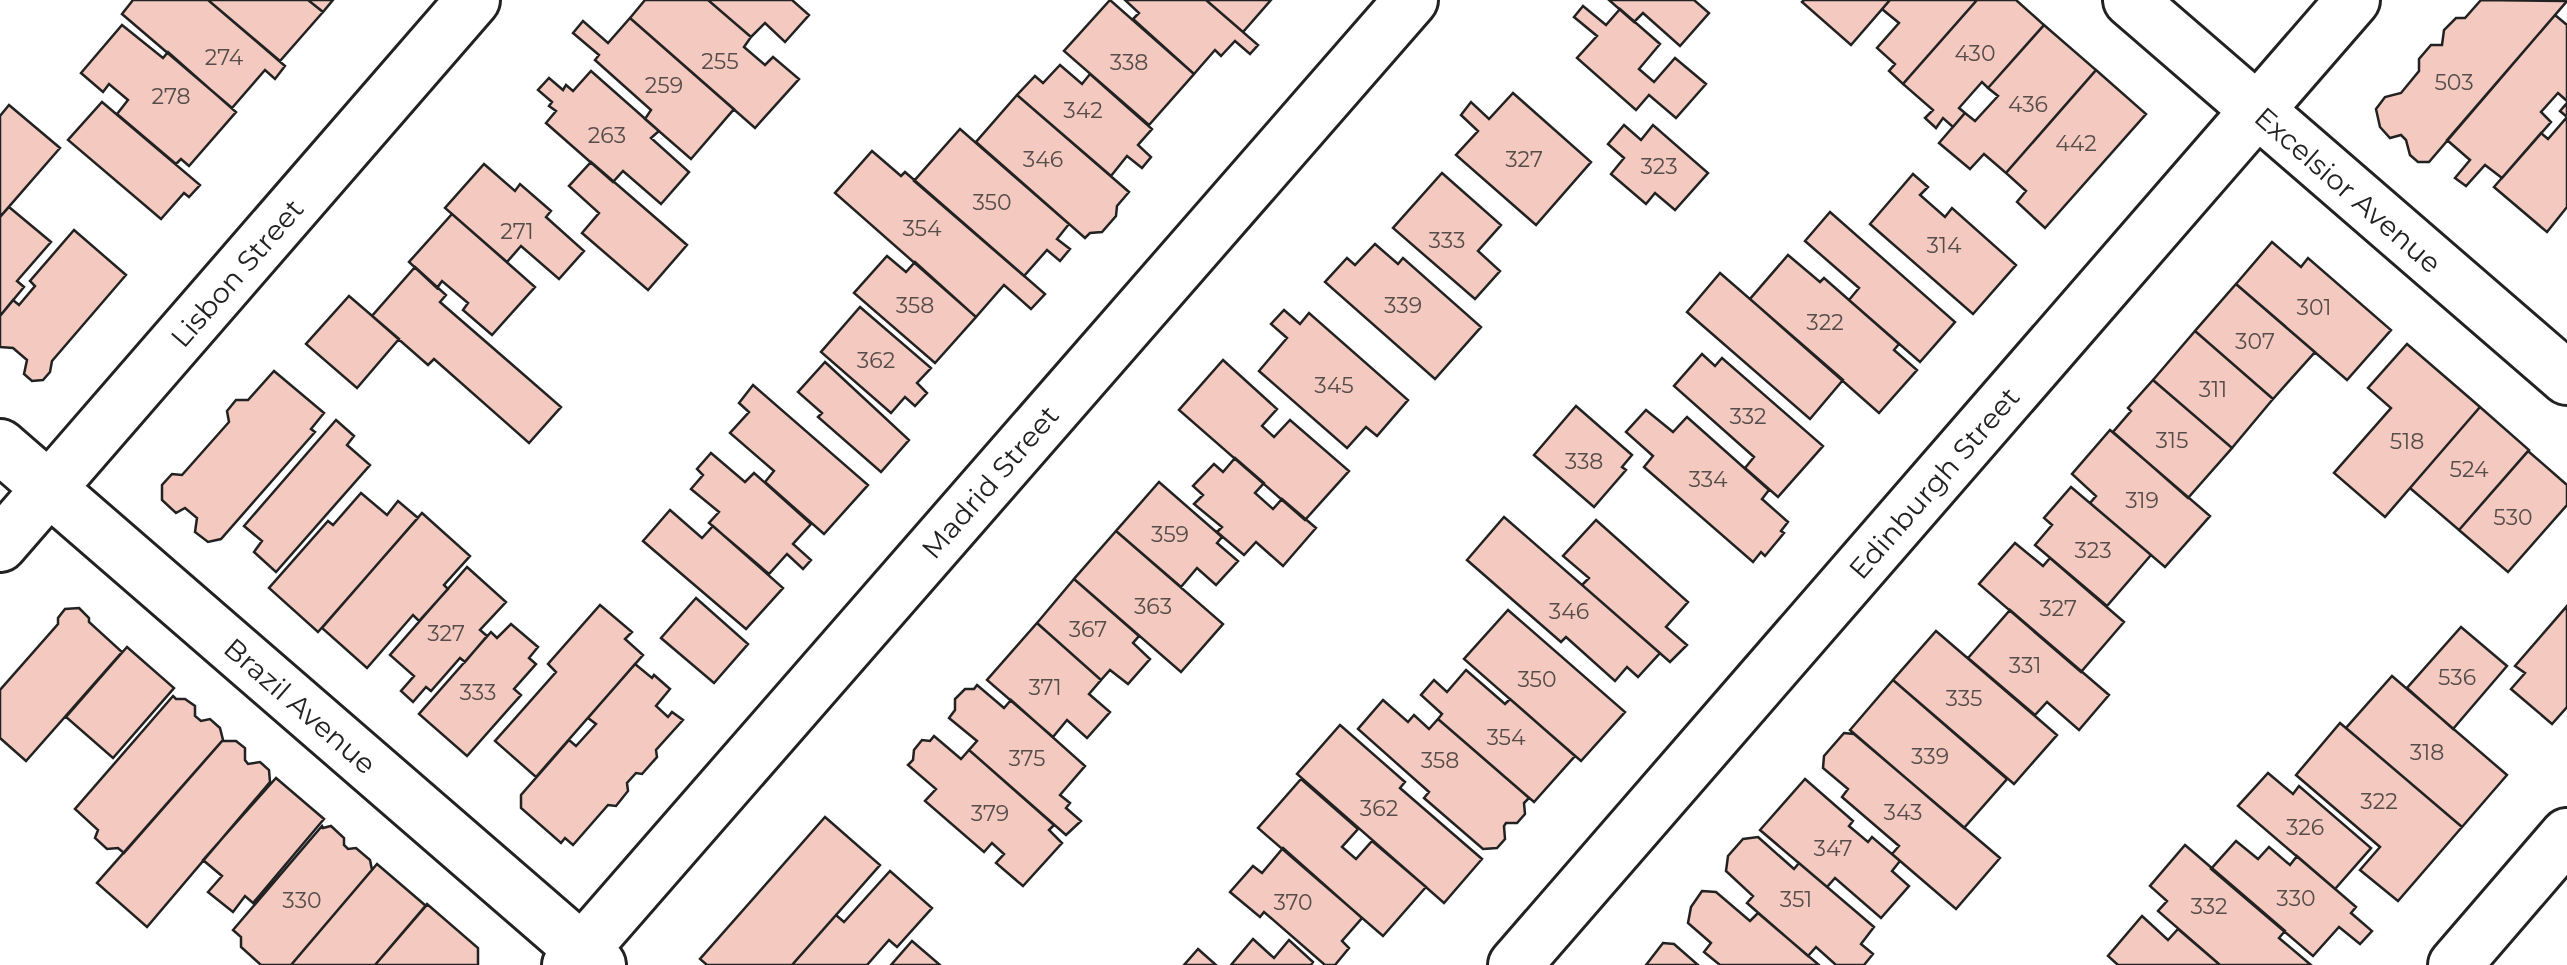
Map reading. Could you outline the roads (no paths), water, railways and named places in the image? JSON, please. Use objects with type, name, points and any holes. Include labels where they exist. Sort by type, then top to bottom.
[{"type":"street","name":"Lisbon Street","points":[[0,545],[474,0]]},
{"type":"street","name":"Madrid Street","points":[[583,960],[1410,0]]},
{"type":"street","name":"Excelsior Avenue","points":[[2130,0],[2567,378]]},
{"type":"street","name":"Edinburgh Street","points":[[1515,965],[2353,0]]},
{"type":"street","name":"Brazil Avenue","points":[[0,446],[583,960]]},
{"type":"street","points":[[2455,965],[2567,835]]}]
